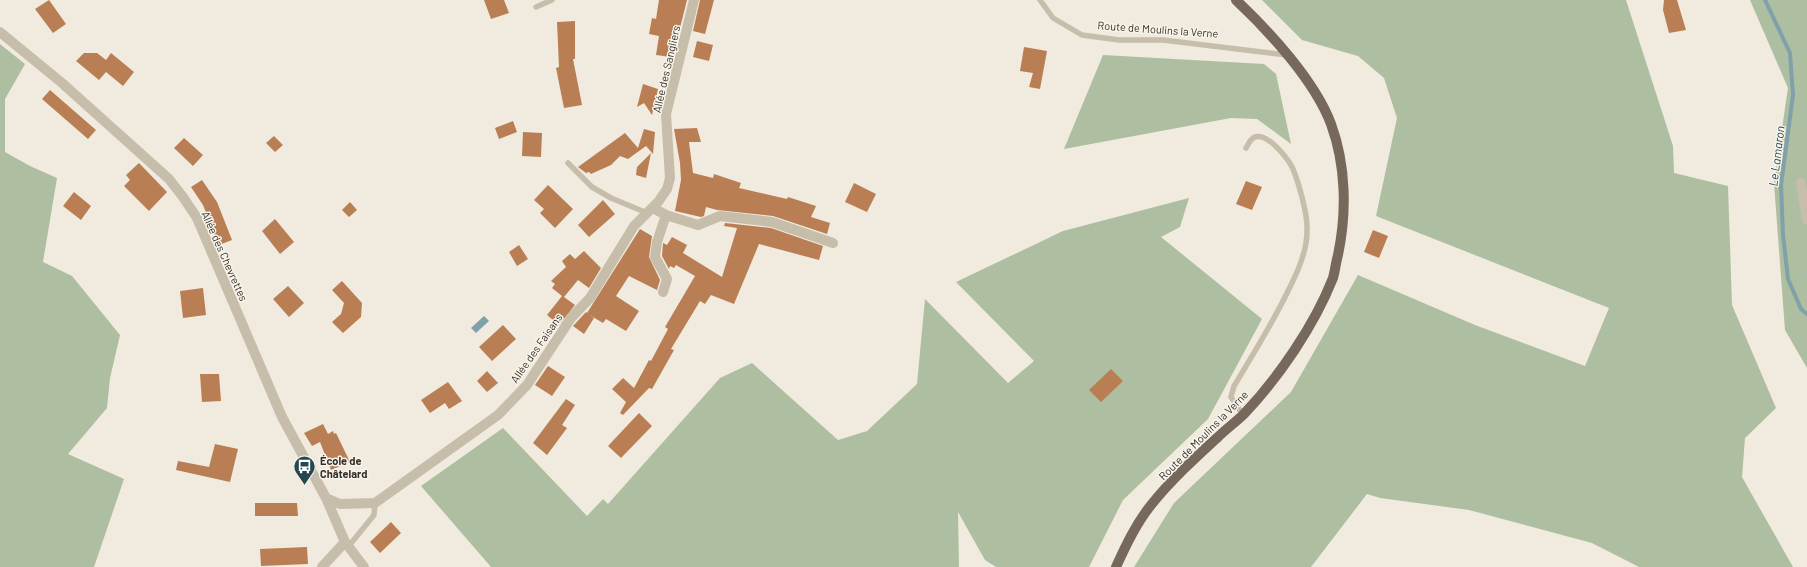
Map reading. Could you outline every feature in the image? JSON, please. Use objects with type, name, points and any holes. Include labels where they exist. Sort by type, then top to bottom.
[{"type":"main road","name":"Route de Moulins la Verne","points":[[1116,567],[1130,537],[1151,505],[1172,482],[1243,415],[1263,392],[1289,357],[1317,312],[1333,276],[1343,233],[1344,192],[1340,161],[1331,123],[1313,88],[1287,55],[1249,12],[1236,0]]},
{"type":"street","name":"Allée des Sangliers","points":[[634,226],[650,211],[667,189],[670,178],[666,114],[694,0]]},
{"type":"street","name":"Allée des Chevrettes","points":[[3,34],[62,83],[163,174],[183,197],[197,218],[282,418],[326,498],[347,545],[364,567]]},
{"type":"street","points":[[1801,183],[1807,220]]},
{"type":"street","points":[[650,211],[698,225],[720,216],[772,222],[833,243]]},
{"type":"street","points":[[663,292],[667,279],[654,256],[666,215]]},
{"type":"street","name":"Allée des Faisans","points":[[375,503],[498,415],[527,385],[571,318],[590,298],[634,226]]},
{"type":"street","points":[[326,498],[340,504],[375,503]]},
{"type":"street","points":[[322,567],[347,545]]},
{"type":"lane","points":[[536,7],[552,0]]},
{"type":"lane","name":"Route de Moulins la Verne","points":[[1040,0],[1053,18],[1082,35],[1118,40],[1163,40],[1287,55]]},
{"type":"lane","points":[[1243,415],[1231,397],[1234,386],[1271,326],[1297,272],[1305,250],[1307,230],[1301,196],[1292,168],[1276,146],[1266,138],[1257,137],[1251,139],[1246,148]]},
{"type":"lane","points":[[568,163],[592,187],[611,198],[650,211]]},
{"type":"lane","points":[[347,545],[374,515],[375,503]]},
{"type":"green space","points":[[1262,0],[1626,0],[1673,146],[1674,173],[1728,186],[1732,305],[1776,408],[1745,438],[1742,477],[1793,567],[1639,567],[1592,543],[1469,510],[1380,498],[1367,494],[1311,567],[1134,567],[1174,503],[1291,392],[1358,275],[1475,325],[1585,366],[1609,308],[1376,216],[1397,118],[1384,78],[1358,56],[1302,40]]},
{"type":"green space","points":[[1750,0],[1807,0],[1807,368],[1785,330],[1774,183],[1788,88]]},
{"type":"green space","points":[[0,44],[25,64],[5,99],[5,152],[30,166],[57,178],[43,262],[72,276],[120,335],[110,378],[107,408],[68,454],[124,479],[94,567],[0,567]]},
{"type":"green space","points":[[1103,55],[1264,64],[1276,74],[1291,144],[1257,119],[1231,118],[1064,149]]},
{"type":"green space","points":[[1189,198],[1180,227],[1161,237],[1262,319],[1208,419],[1123,500],[1089,567],[996,567],[985,560],[958,512],[959,567],[491,567],[421,486],[503,428],[587,516],[603,499],[608,504],[720,378],[752,363],[838,440],[867,431],[917,384],[925,299],[1008,383],[1034,361],[956,282],[1063,231]]},
{"type":"water","points":[[484,316],[489,321],[476,333],[471,328]]},
{"type":"building","points":[[49,0],[66,24],[53,33],[35,9]]},
{"type":"building","points":[[484,0],[504,0],[509,13],[491,19]]},
{"type":"building","points":[[659,0],[687,0],[680,28],[676,27],[671,57],[656,55],[659,36],[649,34],[652,18],[656,19]]},
{"type":"building","points":[[700,0],[714,0],[705,34],[693,31]]},
{"type":"building","points":[[1664,0],[1677,0],[1686,30],[1669,33],[1663,10]]},
{"type":"building","points":[[575,21],[575,59],[573,59],[582,105],[564,108],[556,68],[559,67],[557,22]]},
{"type":"building","points":[[697,41],[713,45],[709,61],[693,57]]},
{"type":"building","points":[[1024,47],[1047,51],[1040,89],[1029,87],[1033,73],[1020,71]]},
{"type":"building","points":[[84,53],[97,53],[106,60],[111,53],[134,72],[123,86],[106,72],[99,80],[76,61]]},
{"type":"building","points":[[643,84],[658,89],[652,115],[644,103],[637,107]]},
{"type":"building","points":[[50,90],[96,130],[88,139],[42,99]]},
{"type":"building","points":[[513,121],[517,132],[499,139],[495,128]]},
{"type":"building","points":[[697,128],[701,142],[689,142],[693,173],[713,178],[714,174],[741,183],[739,188],[787,199],[788,197],[816,206],[811,217],[830,223],[827,234],[773,216],[717,210],[706,207],[704,216],[701,217],[675,211],[681,180],[680,163],[674,129]]},
{"type":"building","points":[[644,129],[655,132],[653,154],[646,146],[628,159],[620,156],[611,165],[591,174],[589,172],[586,173],[578,167],[625,133],[638,148]]},
{"type":"building","points":[[523,132],[542,133],[541,157],[522,156]]},
{"type":"building","points":[[274,136],[283,145],[275,152],[266,143]]},
{"type":"building","points":[[184,138],[203,155],[193,166],[174,148]]},
{"type":"building","points":[[651,153],[646,178],[636,175],[637,167]]},
{"type":"building","points":[[139,163],[167,192],[149,211],[124,186],[130,180],[126,175]]},
{"type":"building","points":[[202,180],[217,202],[232,240],[219,245],[203,205],[191,187]]},
{"type":"building","points":[[1246,181],[1262,187],[1252,210],[1236,204]]},
{"type":"building","points":[[854,183],[876,194],[867,212],[845,202]]},
{"type":"building","points":[[548,185],[573,209],[555,228],[540,213],[544,209],[534,200]]},
{"type":"building","points":[[74,192],[91,206],[81,220],[63,206]]},
{"type":"building","points":[[603,200],[615,214],[589,237],[578,225]]},
{"type":"building","points":[[350,202],[357,210],[349,217],[342,210]]},
{"type":"building","points":[[275,219],[294,242],[280,254],[262,231]]},
{"type":"building","points":[[725,223],[771,228],[823,246],[819,260],[759,244],[734,304],[711,295],[705,304],[700,301],[671,349],[674,350],[652,389],[649,388],[623,415],[620,413],[626,402],[612,389],[623,378],[634,388],[649,360],[651,361],[668,329],[665,327],[695,276],[676,265],[674,268],[670,266],[669,269],[662,256],[663,243],[667,245],[672,237],[687,245],[683,253],[722,277],[737,228],[724,226]]},
{"type":"building","points":[[640,229],[652,236],[649,257],[660,280],[657,290],[629,276],[616,296],[639,311],[626,331],[606,319],[603,323],[588,314],[594,318],[584,334],[573,326],[586,312],[587,313]]},
{"type":"building","points":[[1373,230],[1388,236],[1379,258],[1364,252]]},
{"type":"building","points":[[519,245],[528,259],[517,266],[509,252]]},
{"type":"building","points":[[584,251],[601,268],[589,288],[578,280],[564,297],[575,305],[559,325],[547,315],[562,296],[552,288],[555,284],[551,281],[566,267],[562,261],[570,254],[575,259]]},
{"type":"building","points":[[342,281],[362,303],[361,317],[343,333],[332,322],[341,314],[344,303],[332,290]]},
{"type":"building","points":[[288,286],[304,303],[289,317],[273,299]]},
{"type":"building","points":[[203,288],[206,315],[183,318],[180,291]]},
{"type":"building","points":[[503,325],[516,339],[492,361],[479,347]]},
{"type":"building","points":[[548,366],[565,377],[552,396],[535,385]]},
{"type":"building","points":[[1111,369],[1123,381],[1101,402],[1089,390]]},
{"type":"building","points":[[487,371],[498,383],[487,392],[477,381]]},
{"type":"building","points":[[200,374],[219,374],[221,401],[202,402]]},
{"type":"building","points":[[448,382],[462,401],[449,409],[445,403],[430,413],[421,400]]},
{"type":"building","points":[[566,399],[575,405],[562,425],[567,428],[547,455],[533,443]]},
{"type":"building","points":[[639,413],[652,426],[621,458],[608,446]]},
{"type":"building","points":[[323,424],[328,434],[333,431],[334,434],[336,433],[350,462],[331,470],[320,442],[312,446],[304,433]]},
{"type":"building","points":[[215,444],[238,449],[230,482],[176,470],[178,461],[209,467]]},
{"type":"building","points":[[255,503],[297,503],[298,516],[255,516]]},
{"type":"building","points":[[391,522],[401,533],[380,553],[370,542]]},
{"type":"building","points":[[307,547],[308,564],[261,566],[260,549]]},
{"type":"waterway","name":"Le Lamaron","points":[[1765,0],[1790,53],[1793,95],[1781,185],[1783,235],[1788,279],[1801,309],[1807,314]]},
{"type":"place","name":"École de Châtelard","points":[[304,486]]}]
